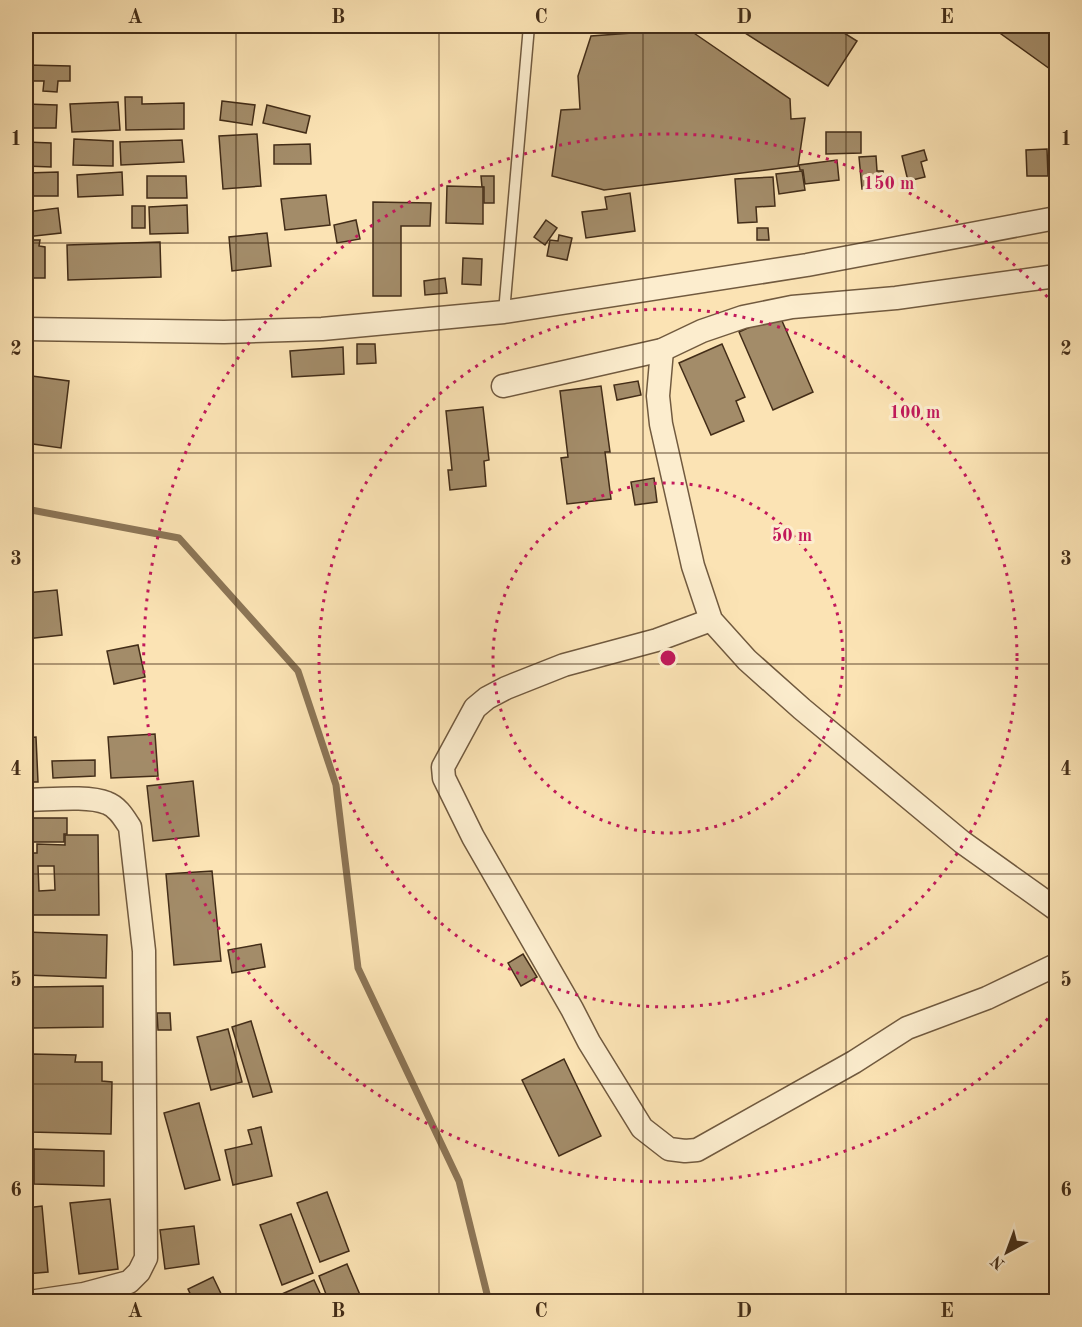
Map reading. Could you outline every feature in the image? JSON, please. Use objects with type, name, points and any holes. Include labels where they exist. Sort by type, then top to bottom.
[{"type":"street","points":[[26,329],[224,332],[311,329],[504,312],[807,265],[1056,218]]},
{"type":"street","points":[[502,386],[662,350],[743,316],[792,307],[896,298],[1056,276]]},
{"type":"street","points":[[662,350],[658,396],[661,424],[684,531],[711,620],[747,660],[802,710],[962,842],[1056,909]]},
{"type":"street","points":[[711,620],[657,640],[564,665],[487,698],[475,708],[443,767],[444,778],[473,837],[589,1042],[642,1128],[669,1149],[697,1150],[854,1062],[907,1028],[987,998],[1056,965]]},
{"type":"street","points":[[26,800],[84,800],[107,803],[121,813],[130,827],[144,951],[146,1258],[139,1272],[129,1281],[84,1294],[29,1302]]},
{"type":"lane","points":[[504,312],[529,26]]},
{"type":"building","points":[[734,26],[833,26],[857,41],[828,86]]},
{"type":"building","points":[[990,26],[1056,26],[1056,61],[1050,69]]},
{"type":"building","points":[[688,29],[790,99],[791,119],[805,118],[798,166],[604,190],[552,176],[561,110],[580,109],[578,76],[591,36]]},
{"type":"building","points":[[27,65],[70,66],[70,81],[58,81],[57,92],[43,91],[44,81],[27,81]]},
{"type":"building","points":[[125,97],[142,97],[142,104],[184,103],[184,129],[126,130]]},
{"type":"building","points":[[222,101],[255,105],[252,125],[220,120]]},
{"type":"building","points":[[118,102],[120,130],[72,132],[70,104]]},
{"type":"building","points":[[26,104],[57,105],[56,128],[26,128]]},
{"type":"building","points":[[267,105],[310,116],[306,133],[263,123]]},
{"type":"building","points":[[826,132],[861,132],[861,153],[826,154]]},
{"type":"building","points":[[257,134],[261,186],[223,189],[219,136]]},
{"type":"building","points":[[74,139],[113,141],[113,166],[73,165]]},
{"type":"building","points":[[182,140],[184,162],[121,165],[120,142]]},
{"type":"building","points":[[26,142],[51,143],[51,167],[26,166]]},
{"type":"building","points":[[310,144],[311,164],[274,164],[274,145]]},
{"type":"building","points":[[1047,149],[1048,176],[1027,176],[1026,150]]},
{"type":"building","points":[[924,150],[927,160],[921,162],[925,177],[908,181],[902,156]]},
{"type":"building","points":[[876,156],[877,171],[883,171],[885,187],[862,189],[859,157]]},
{"type":"building","points":[[837,160],[839,180],[805,184],[803,170],[800,170],[799,165]]},
{"type":"building","points":[[802,171],[805,190],[779,194],[776,174]]},
{"type":"building","points":[[58,172],[58,196],[26,196],[26,173]]},
{"type":"building","points":[[122,172],[123,195],[78,197],[77,175]]},
{"type":"building","points":[[147,176],[186,176],[187,198],[147,198]]},
{"type":"building","points":[[481,176],[494,176],[494,203],[484,203]]},
{"type":"building","points":[[773,177],[775,206],[756,207],[757,222],[738,223],[735,179]]},
{"type":"building","points":[[447,186],[483,187],[483,224],[446,223]]},
{"type":"building","points":[[630,193],[635,231],[586,238],[582,212],[607,209],[605,197]]},
{"type":"building","points":[[326,195],[330,225],[285,230],[281,199]]},
{"type":"building","points":[[373,202],[431,203],[430,226],[401,226],[401,296],[373,296]]},
{"type":"building","points":[[187,205],[188,233],[150,234],[149,207]]},
{"type":"building","points":[[132,206],[145,206],[145,228],[132,228]]},
{"type":"building","points":[[58,208],[61,233],[26,237],[26,212]]},
{"type":"building","points":[[356,220],[360,239],[337,243],[334,225]]},
{"type":"building","points":[[546,220],[557,228],[545,245],[534,237]]},
{"type":"building","points":[[757,228],[768,228],[769,240],[757,240]]},
{"type":"building","points":[[267,233],[271,266],[232,271],[229,237]]},
{"type":"building","points":[[559,235],[572,238],[567,260],[547,256],[550,240],[558,241]]},
{"type":"building","points":[[26,240],[40,240],[39,246],[45,247],[45,278],[32,278],[32,261],[26,261]]},
{"type":"building","points":[[160,242],[161,277],[68,280],[67,245]]},
{"type":"building","points":[[463,258],[482,259],[481,285],[462,284]]},
{"type":"building","points":[[445,278],[447,293],[425,295],[424,281]]},
{"type":"building","points":[[779,314],[813,392],[773,410],[739,332]]},
{"type":"building","points":[[357,344],[375,344],[376,363],[357,364]]},
{"type":"building","points":[[722,344],[745,397],[736,401],[744,421],[711,435],[679,363]]},
{"type":"building","points":[[343,347],[344,374],[292,377],[290,351]]},
{"type":"building","points":[[32,376],[69,381],[61,448],[26,443]]},
{"type":"building","points":[[638,381],[641,395],[617,400],[614,385]]},
{"type":"building","points":[[601,386],[610,452],[605,452],[611,499],[567,504],[561,458],[568,457],[560,391]]},
{"type":"building","points":[[483,407],[489,460],[484,461],[486,486],[450,490],[448,470],[452,470],[446,411]]},
{"type":"building","points":[[654,478],[657,502],[635,505],[631,482]]},
{"type":"building","points":[[57,590],[62,635],[26,639],[26,593]]},
{"type":"building","points":[[138,645],[145,677],[114,684],[107,651]]},
{"type":"building","points":[[155,734],[158,776],[111,778],[108,737]]},
{"type":"building","points":[[36,737],[38,782],[26,782],[26,738]]},
{"type":"building","points":[[95,760],[95,776],[53,778],[52,761]]},
{"type":"building","points":[[193,781],[199,836],[153,841],[147,786]]},
{"type":"building","points":[[26,818],[67,818],[67,834],[64,834],[64,842],[26,842]]},
{"type":"building","points":[[65,835],[98,835],[99,915],[26,915],[26,853],[37,853],[37,844],[65,845]],"holes":[[[38,866],[54,866],[55,890],[39,891]]]},
{"type":"building","points":[[212,871],[221,961],[174,965],[166,874]]},
{"type":"building","points":[[26,932],[107,935],[106,978],[26,975]]},
{"type":"building","points":[[261,944],[265,967],[232,973],[228,950]]},
{"type":"building","points":[[523,954],[537,977],[521,986],[508,963]]},
{"type":"building","points":[[103,986],[103,1027],[32,1028],[31,987]]},
{"type":"building","points":[[157,1013],[170,1013],[171,1030],[158,1030]]},
{"type":"building","points":[[251,1021],[272,1092],[253,1097],[232,1027]]},
{"type":"building","points":[[228,1029],[242,1082],[211,1090],[197,1037]]},
{"type":"building","points":[[32,1054],[76,1055],[75,1062],[102,1062],[102,1081],[112,1082],[111,1134],[30,1132]]},
{"type":"building","points":[[564,1059],[601,1136],[559,1156],[522,1080]]},
{"type":"building","points":[[199,1103],[220,1180],[185,1189],[164,1113]]},
{"type":"building","points":[[261,1127],[272,1176],[233,1185],[225,1150],[252,1144],[248,1130]]},
{"type":"building","points":[[34,1149],[104,1151],[104,1186],[34,1184]]},
{"type":"building","points":[[327,1192],[349,1251],[320,1262],[297,1203]]},
{"type":"building","points":[[110,1199],[118,1269],[79,1274],[70,1203]]},
{"type":"building","points":[[42,1206],[48,1272],[26,1274],[26,1208]]},
{"type":"building","points":[[291,1214],[313,1273],[282,1285],[260,1225]]},
{"type":"building","points":[[194,1226],[199,1264],[165,1269],[160,1230]]},
{"type":"building","points":[[347,1264],[363,1302],[329,1302],[319,1276]]},
{"type":"building","points":[[213,1277],[225,1302],[194,1302],[188,1289]]},
{"type":"building","points":[[314,1280],[324,1302],[285,1302],[282,1294]]},
{"type":"building","points":[[272,1294],[276,1302],[256,1302]]},
{"type":"waterway","points":[[26,509],[179,538],[298,671],[336,785],[358,968],[459,1181],[489,1302]]}]
